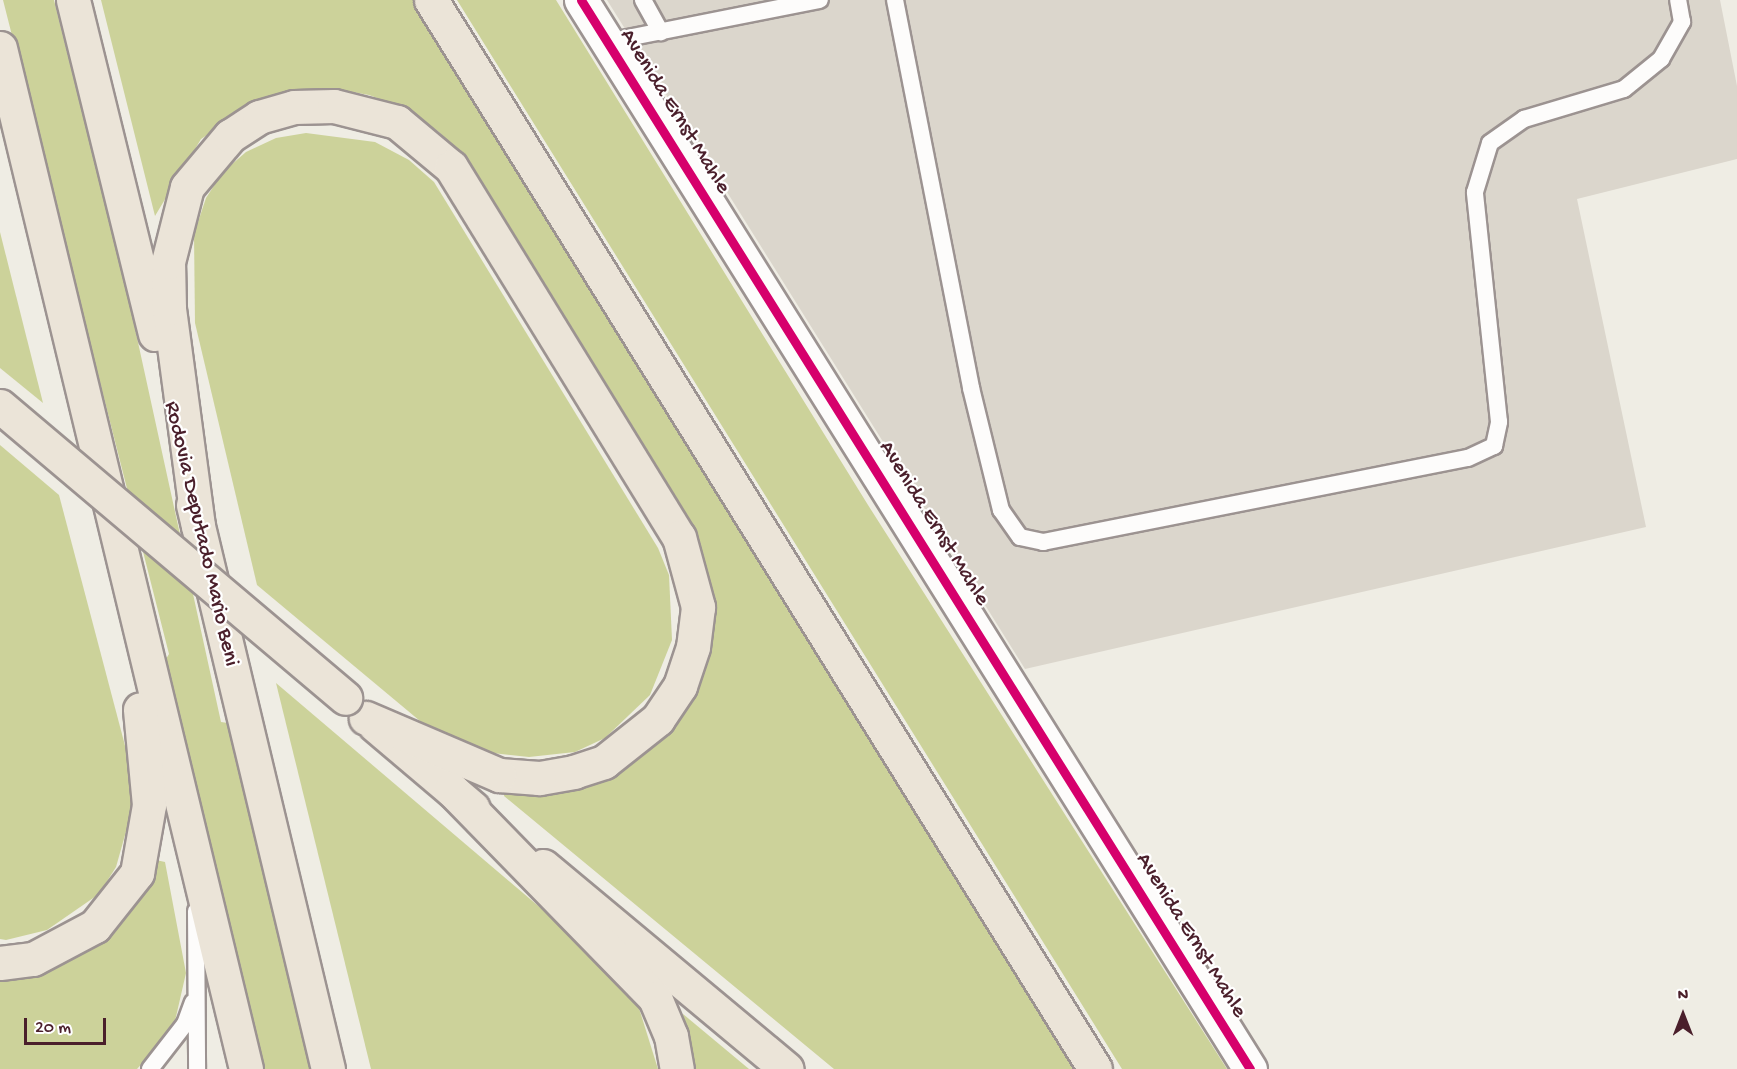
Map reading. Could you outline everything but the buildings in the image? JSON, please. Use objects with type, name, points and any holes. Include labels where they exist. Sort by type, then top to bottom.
[{"type":"main road","name":"Rodovia Deputado Mario Beni","points":[[73,0],[328,1069]]},
{"type":"main road","points":[[431,0],[1095,1069]]},
{"type":"main road","points":[[0,48],[246,1069]]},
{"type":"main road","points":[[0,95],[45,231]]},
{"type":"main road","points":[[198,526],[169,308],[170,251],[187,187],[230,136],[259,117],[294,107],[334,106],[397,122],[451,167],[679,537],[698,607],[693,647],[680,686],[658,719],[604,762],[574,772],[539,778],[500,775],[356,708]]},
{"type":"main road","points":[[0,406],[451,789],[787,1069]]},
{"type":"main road","points":[[0,963],[33,959],[95,926],[137,873],[149,805],[124,567]]},
{"type":"main road","points":[[451,789],[655,998],[671,1036],[677,1069]]},
{"type":"main road","points":[[261,795],[331,995],[351,1069]]},
{"type":"street","name":"Avenida Ernst Mahle","points":[[580,0],[1250,1069]]},
{"type":"lane","points":[[643,0],[661,32]]},
{"type":"lane","points":[[608,42],[820,0]]},
{"type":"lane","points":[[896,0],[971,388],[1001,510],[1020,537],[1043,542],[1468,459],[1494,446],[1499,422],[1475,192],[1490,143],[1524,119],[1624,89],[1661,59],[1682,22],[1678,0]]},
{"type":"lane","points":[[196,866],[198,1069]]},
{"type":"lane","points":[[150,1069],[185,1024],[196,993]]},
{"type":"shaded area","points":[[607,0],[1720,0],[1737,86],[1737,159],[1577,199],[1646,527],[1025,669]]},
{"type":"green space","points":[[3,0],[54,0],[127,292],[221,722],[228,723],[312,1069],[261,1069],[163,664],[169,654]]},
{"type":"green space","points":[[101,0],[415,0],[784,604],[1080,1069],[834,1069],[504,796],[505,789],[611,775],[666,731],[710,624],[710,584],[698,547],[467,162],[439,132],[404,108],[369,95],[336,89],[262,99],[201,139],[155,216]]},
{"type":"green space","points":[[457,0],[556,0],[868,505],[1227,1069],[1122,1069]]},
{"type":"green space","points":[[306,133],[375,142],[409,160],[434,182],[658,548],[669,575],[672,640],[650,695],[605,738],[575,752],[529,757],[475,751],[438,736],[257,585],[195,323],[194,234],[206,198],[223,172],[246,152],[276,138]]},
{"type":"green space","points":[[0,232],[43,403],[0,368]]},
{"type":"green space","points":[[0,445],[59,495],[128,757],[134,803],[116,867],[99,894],[47,930],[6,940],[0,939]]},
{"type":"green space","points":[[276,683],[616,972],[638,1005],[658,1069],[371,1069]]},
{"type":"green space","points":[[156,860],[165,862],[186,973],[175,1021],[161,1042],[137,1069],[0,1069],[0,975],[116,926],[137,902]]},
{"type":"green space","points":[[683,1014],[749,1069],[689,1069]]},
{"type":"cycle path","points":[[581,0],[1250,1069]]}]
